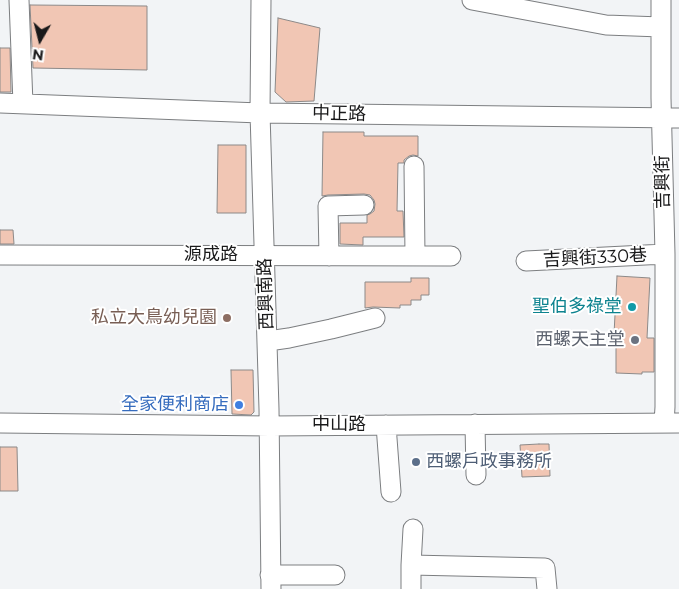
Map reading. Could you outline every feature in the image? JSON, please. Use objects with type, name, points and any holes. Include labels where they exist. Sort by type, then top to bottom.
[{"type":"street","points":[[19,0],[23,104]]},
{"type":"street","name":"西興南路","points":[[260,0],[260,113],[270,426],[270,582]]},
{"type":"street","points":[[472,0],[564,9],[606,25],[661,26]]},
{"type":"street","name":"吉興街","points":[[661,0],[661,98],[670,118],[665,254],[665,406],[671,423]]},
{"type":"street","name":"中正路","points":[[0,103],[260,113],[670,118]]},
{"type":"street","points":[[414,166],[415,256]]},
{"type":"street","points":[[329,256],[328,206],[364,205]]},
{"type":"street","name":"吉興街330巷","points":[[526,261],[665,254]]},
{"type":"street","name":"源成路","points":[[0,256],[451,256]]},
{"type":"street","points":[[268,340],[331,330],[375,318]]},
{"type":"street","name":"中山路","points":[[0,423],[270,426],[671,423]]},
{"type":"street","points":[[475,424],[476,475]]},
{"type":"street","points":[[386,425],[391,492]]},
{"type":"street","points":[[412,589],[413,529]]},
{"type":"street","points":[[411,565],[546,568],[547,589]]},
{"type":"street","points":[[270,582],[335,575]]},
{"type":"building","points":[[30,5],[147,6],[147,70],[33,68]]},
{"type":"building","points":[[278,18],[320,28],[314,101],[286,102],[275,92]]},
{"type":"building","points":[[0,48],[10,48],[11,92],[0,92]]},
{"type":"building","points":[[323,132],[364,132],[364,136],[418,136],[418,156],[409,156],[404,160],[404,163],[398,163],[397,211],[403,211],[404,237],[363,237],[363,245],[340,244],[340,223],[367,223],[367,215],[374,211],[375,204],[370,195],[364,194],[322,196]]},
{"type":"building","points":[[218,145],[246,145],[246,213],[217,213]]},
{"type":"building","points":[[0,230],[13,230],[14,244],[0,244]]},
{"type":"building","points":[[617,276],[650,278],[647,338],[654,338],[654,372],[642,372],[642,374],[616,373],[616,341],[614,341],[614,334]]},
{"type":"building","points":[[411,278],[429,278],[429,295],[421,295],[421,300],[411,300],[411,305],[400,305],[400,308],[365,308],[365,282],[411,282]]},
{"type":"building","points":[[231,370],[253,370],[254,412],[251,415],[232,414]]},
{"type":"building","points":[[549,444],[550,476],[522,477],[520,445]]},
{"type":"building","points":[[0,447],[17,447],[18,491],[0,491]]},
{"type":"place","name":"聖伯多祿堂","points":[[632,307]]},
{"type":"place","name":"私立大鳥幼兒園","points":[[227,318]]},
{"type":"place","name":"西螺天主堂","points":[[635,340]]},
{"type":"place","name":"全家便利商店","points":[[239,405]]},
{"type":"place","name":"西螺戶政事務所","points":[[416,462]]}]
